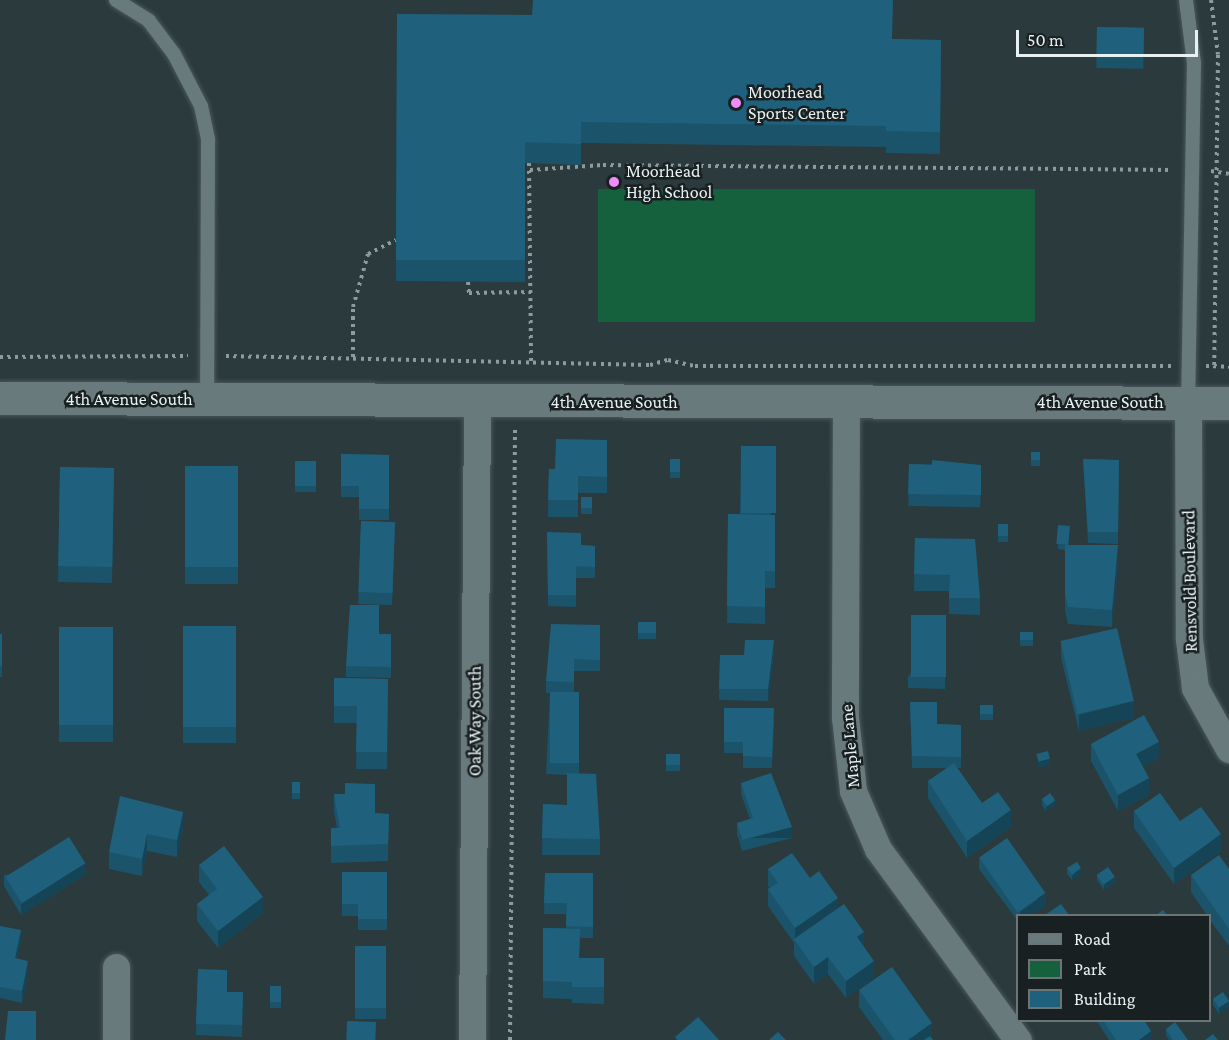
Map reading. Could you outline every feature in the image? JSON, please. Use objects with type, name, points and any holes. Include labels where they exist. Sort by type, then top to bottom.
[{"type":"street","name":"4th Avenue South","points":[[0,398],[1229,403]]},
{"type":"street","name":"Oak Way South","points":[[472,1040],[477,401]]},
{"type":"street","name":"Maple Lane","points":[[846,401],[845,717],[853,791],[878,849],[1018,1040]]},
{"type":"street","name":"Rensvold Boulevard","points":[[1188,403],[1189,639],[1195,688],[1229,749]]},
{"type":"street","points":[[116,968],[116,1040]]},
{"type":"lane","points":[[116,0],[148,21],[174,54],[201,106],[208,140],[207,399]]},
{"type":"lane","points":[[1186,0],[1194,63],[1188,403]]},
{"type":"path","points":[[1211,0],[1218,55],[1214,366]]},
{"type":"path","points":[[529,163],[531,362]]},
{"type":"path","points":[[530,170],[603,165],[1192,170],[1229,174]]},
{"type":"path","points":[[353,357],[353,307],[368,254],[396,240]]},
{"type":"path","points":[[468,282],[469,293],[531,292]]},
{"type":"path","points":[[0,357],[353,357],[531,362],[1229,366]]},
{"type":"path","points":[[510,1040],[515,423]]},
{"type":"green space","points":[[598,189],[1035,189],[1035,322],[598,322]]},
{"type":"building","points":[[533,0],[893,0],[892,39],[941,40],[940,132],[886,131],[886,126],[581,122],[581,144],[525,142],[525,260],[396,260],[397,14],[532,15]]},
{"type":"building","points":[[1097,27],[1144,28],[1143,57],[1096,56]]},
{"type":"building","points":[[556,439],[607,440],[607,477],[578,476],[578,500],[548,500],[549,469],[555,469]]},
{"type":"building","points":[[741,446],[776,446],[776,513],[741,513]]},
{"type":"building","points":[[1031,452],[1040,452],[1040,460],[1031,460]]},
{"type":"building","points":[[341,454],[389,455],[389,509],[359,509],[359,486],[341,486]]},
{"type":"building","points":[[670,459],[680,459],[680,472],[670,472]]},
{"type":"building","points":[[1083,459],[1119,460],[1118,532],[1088,532]]},
{"type":"building","points":[[932,460],[981,465],[981,495],[908,494],[909,464],[932,465]]},
{"type":"building","points":[[295,461],[316,461],[316,486],[295,486]]},
{"type":"building","points":[[185,466],[238,466],[238,567],[185,567]]},
{"type":"building","points":[[60,467],[114,468],[112,567],[58,566]]},
{"type":"building","points":[[581,497],[592,497],[592,508],[581,508]]},
{"type":"building","points":[[728,514],[775,515],[775,571],[765,571],[765,607],[727,606]]},
{"type":"building","points":[[361,521],[395,522],[393,593],[359,592]]},
{"type":"building","points":[[998,524],[1008,524],[1008,536],[998,536]]},
{"type":"building","points":[[1058,525],[1070,526],[1068,545],[1056,544]]},
{"type":"building","points":[[547,532],[581,533],[581,545],[595,546],[595,567],[576,566],[576,595],[548,595]]},
{"type":"building","points":[[915,538],[975,539],[980,598],[949,598],[950,575],[914,574]]},
{"type":"building","points":[[1065,545],[1118,545],[1112,610],[1068,607],[1065,594]]},
{"type":"building","points":[[350,605],[379,605],[379,634],[391,634],[391,667],[346,666]]},
{"type":"building","points":[[911,615],[946,615],[946,677],[911,677]]},
{"type":"building","points":[[638,622],[656,622],[656,633],[638,633]]},
{"type":"building","points":[[551,624],[600,625],[600,660],[574,659],[574,682],[546,681]]},
{"type":"building","points":[[183,626],[236,626],[236,727],[183,727]]},
{"type":"building","points":[[59,627],[113,627],[113,725],[59,725]]},
{"type":"building","points":[[1117,628],[1134,701],[1077,714],[1060,641]]},
{"type":"building","points":[[1020,632],[1033,632],[1033,640],[1020,640]]},
{"type":"building","points":[[0,634],[2,634],[2,666],[0,666]]},
{"type":"building","points":[[745,640],[774,640],[768,689],[719,689],[720,655],[744,655]]},
{"type":"building","points":[[334,678],[388,679],[387,752],[356,752],[357,706],[334,706]]},
{"type":"building","points":[[550,692],[579,692],[579,763],[550,763]]},
{"type":"building","points":[[910,702],[937,702],[937,724],[961,725],[961,757],[912,756]]},
{"type":"building","points":[[980,705],[993,705],[993,714],[980,714]]},
{"type":"building","points":[[724,708],[774,708],[772,757],[743,756],[743,742],[724,742]]},
{"type":"building","points":[[1144,715],[1159,742],[1136,754],[1149,778],[1118,795],[1091,744]]},
{"type":"building","points":[[1048,751],[1050,759],[1038,762],[1036,754]]},
{"type":"building","points":[[666,754],[680,754],[680,765],[666,765]]},
{"type":"building","points":[[954,763],[982,803],[998,792],[1011,810],[967,841],[928,781]]},
{"type":"building","points":[[567,773],[596,774],[600,839],[542,838],[543,804],[567,805]]},
{"type":"building","points":[[771,773],[792,827],[742,840],[737,823],[753,818],[741,783]]},
{"type":"building","points":[[292,782],[300,782],[300,793],[292,793]]},
{"type":"building","points":[[345,783],[375,784],[375,813],[389,814],[388,844],[331,846],[331,828],[340,828],[334,794],[345,794]]},
{"type":"building","points":[[1050,793],[1055,800],[1047,806],[1042,799]]},
{"type":"building","points":[[1160,793],[1180,821],[1201,807],[1221,834],[1174,868],[1134,811]]},
{"type":"building","points":[[120,796],[183,812],[177,840],[147,834],[142,859],[109,852]]},
{"type":"building","points":[[69,837],[85,863],[22,903],[5,877]]},
{"type":"building","points":[[1007,838],[1045,893],[1018,912],[979,858]]},
{"type":"building","points":[[224,846],[263,897],[218,931],[197,904],[217,889],[199,865]]},
{"type":"building","points":[[792,853],[810,878],[819,871],[838,898],[795,928],[768,889],[778,883],[768,869]]},
{"type":"building","points":[[1219,855],[1229,869],[1229,929],[1191,875]]},
{"type":"building","points":[[1077,862],[1081,868],[1072,875],[1067,868]]},
{"type":"building","points":[[1108,867],[1115,877],[1103,885],[1097,875]]},
{"type":"building","points":[[342,872],[387,872],[387,919],[358,919],[358,904],[342,904]]},
{"type":"building","points":[[545,873],[593,873],[593,927],[566,926],[567,903],[544,903]]},
{"type":"building","points":[[844,904],[864,932],[857,937],[874,961],[846,981],[828,957],[814,967],[794,939]]},
{"type":"building","points":[[1061,904],[1068,914],[1046,914]]},
{"type":"building","points":[[0,926],[21,930],[15,958],[28,961],[22,991],[0,987]]},
{"type":"building","points":[[543,928],[580,929],[579,958],[604,958],[604,987],[572,987],[572,982],[543,981]]},
{"type":"building","points":[[355,946],[386,946],[386,1008],[355,1008]]},
{"type":"building","points":[[892,967],[932,1023],[908,1040],[895,1040],[859,990]]},
{"type":"building","points":[[198,969],[227,970],[227,992],[243,992],[242,1025],[196,1024]]},
{"type":"building","points":[[270,986],[281,986],[281,1002],[270,1002]]},
{"type":"building","points":[[1223,992],[1229,1001],[1219,1008],[1213,999]]},
{"type":"building","points":[[8,1011],[36,1011],[36,1040],[5,1040]]},
{"type":"building","points":[[698,1017],[719,1040],[677,1040],[675,1037]]},
{"type":"building","points":[[347,1021],[376,1022],[375,1040],[346,1040]]},
{"type":"building","points":[[1104,1022],[1145,1022],[1151,1031],[1139,1040],[1116,1040]]},
{"type":"building","points":[[1175,1022],[1188,1040],[1173,1040],[1166,1029]]},
{"type":"building","points":[[778,1032],[786,1040],[769,1040]]},
{"type":"building","points":[[1213,1034],[1218,1040],[1205,1040]]},
{"type":"place","name":"Moorhead Sports Center","points":[[736,103]]},
{"type":"place","name":"Moorhead High School","points":[[614,182]]}]
